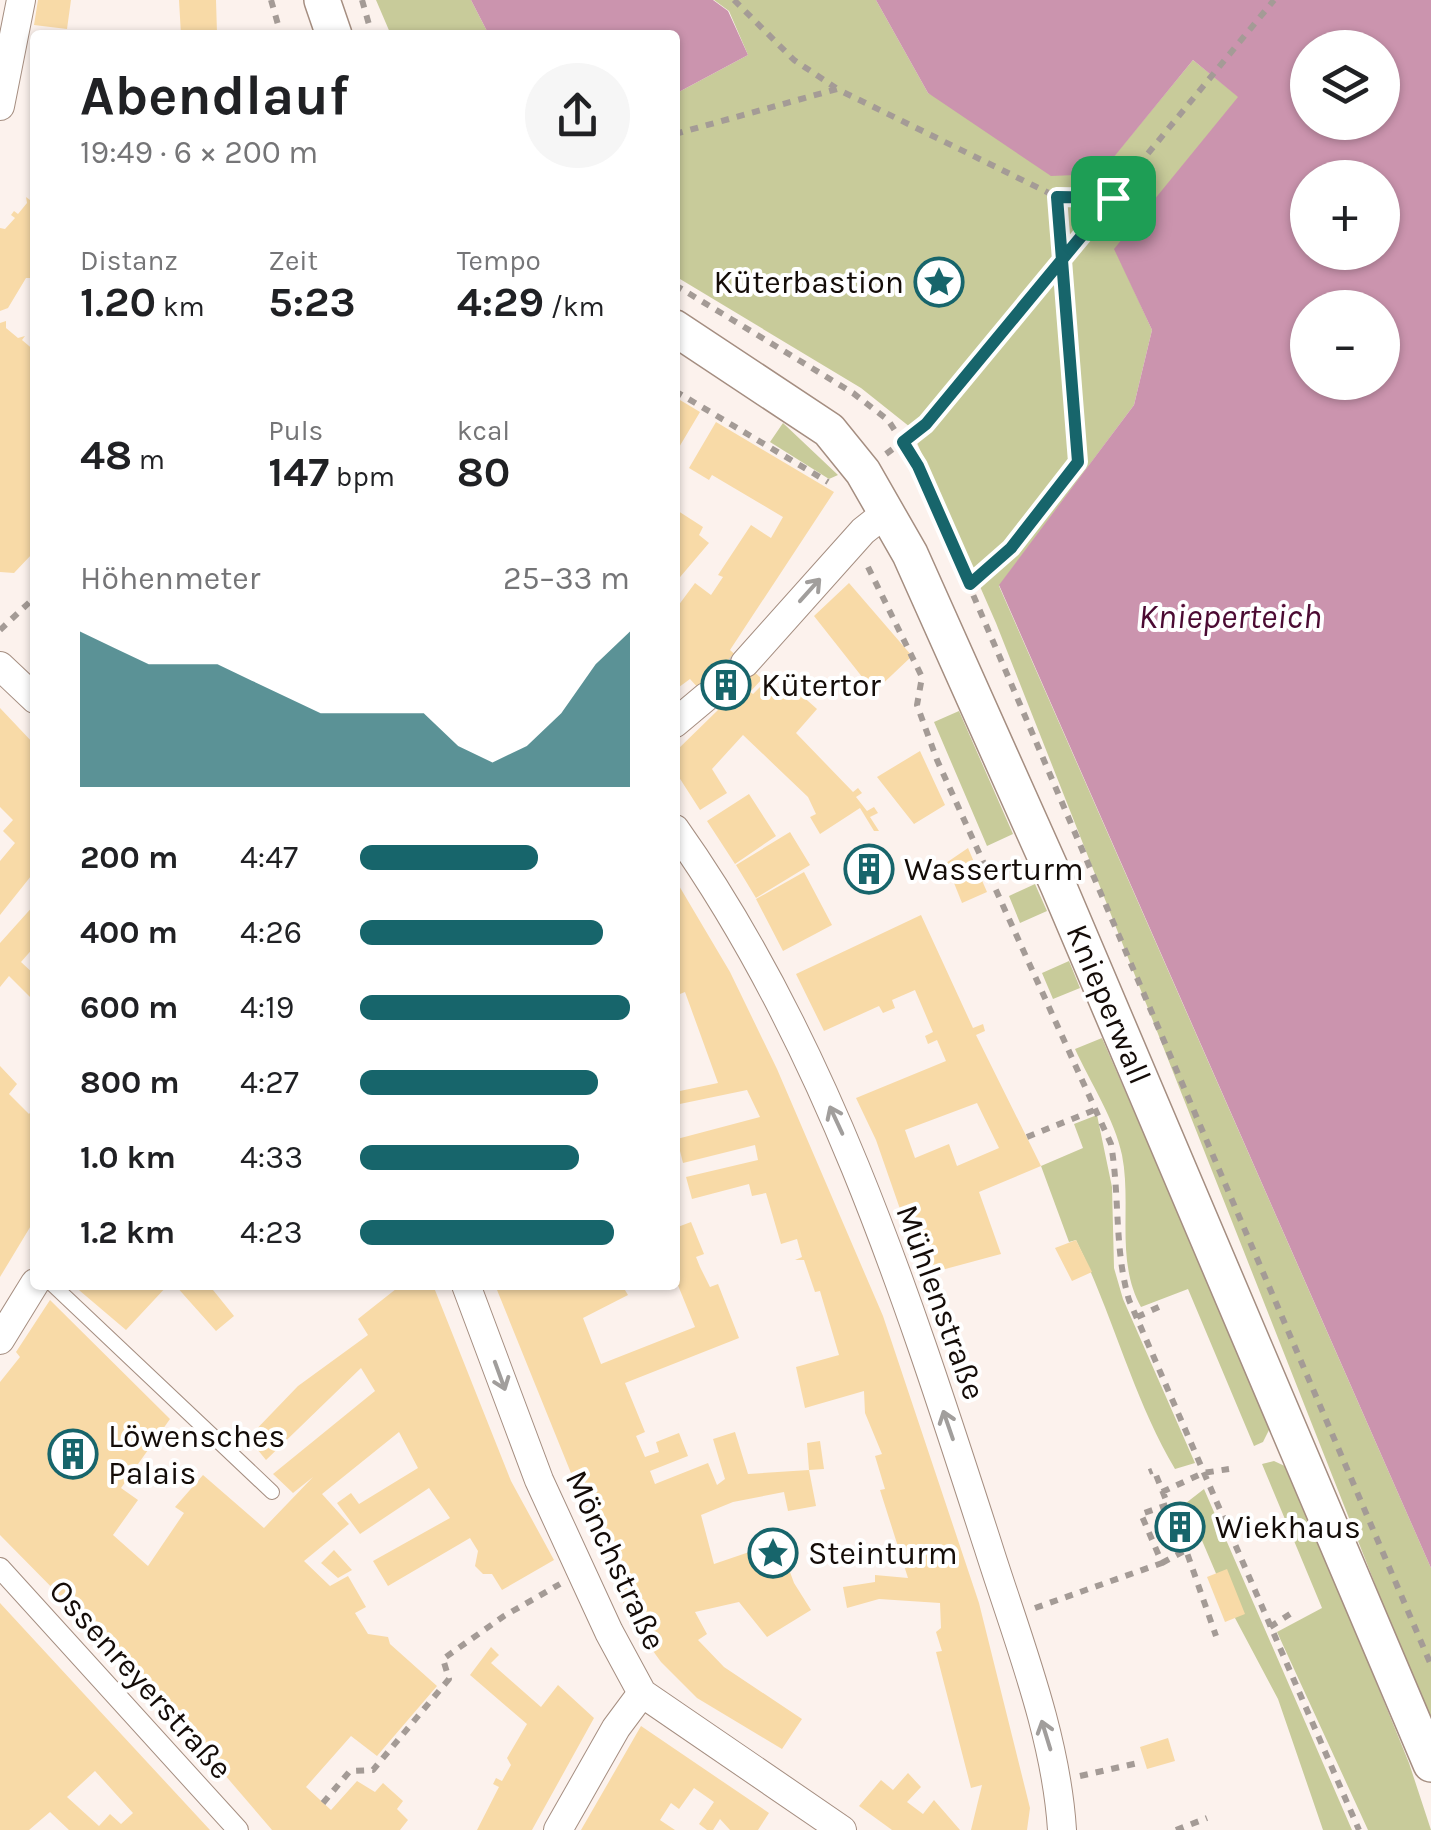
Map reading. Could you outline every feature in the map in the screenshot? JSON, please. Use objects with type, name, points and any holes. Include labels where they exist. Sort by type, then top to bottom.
[{"type":"street","points":[[0,106],[21,0]]},
{"type":"street","points":[[322,0],[332,30]]},
{"type":"street","name":"Knieperwall","points":[[680,331],[829,430],[863,472],[876,522],[1050,867],[1431,1764]]},
{"type":"street","points":[[745,663],[876,522]]},
{"type":"street","points":[[0,666],[30,693]]},
{"type":"street","points":[[680,718],[706,697]]},
{"type":"street","name":"Mühlenstraße","points":[[680,836],[750,941],[840,1129],[943,1411],[1010,1616],[1060,1781],[1062,1830]]},
{"type":"street","points":[[0,1340],[31,1290]]},
{"type":"street","name":"Mönchstraße","points":[[468,1290],[539,1480],[642,1693],[842,1830]]},
{"type":"street","name":"Ossenreyerstraße","points":[[0,1568],[238,1830]]},
{"type":"street","points":[[558,1830],[616,1728],[642,1693]]},
{"type":"lane","points":[[57,1290],[272,1492]]},
{"type":"path","points":[[272,0],[280,30]]},
{"type":"path","points":[[362,0],[371,30]]},
{"type":"path","points":[[734,0],[794,60],[838,88],[1057,197],[1113,198]]},
{"type":"path","points":[[863,472],[926,424],[1063,262],[1274,0]]},
{"type":"path","points":[[680,133],[838,88]]},
{"type":"path","points":[[970,584],[1011,548],[1078,462],[1057,197]]},
{"type":"path","points":[[680,288],[853,393],[888,420],[918,466],[1431,1665]]},
{"type":"path","points":[[680,393],[841,490],[876,522],[869,573],[922,678],[916,705],[937,760],[1111,1144],[1118,1184],[1119,1267],[1137,1317],[1359,1830]]},
{"type":"path","points":[[0,630],[30,602]]},
{"type":"path","points":[[1026,1137],[1097,1110]]},
{"type":"path","points":[[1137,1317],[1161,1306]]},
{"type":"path","points":[[1162,1492],[1203,1473],[1230,1469]]},
{"type":"path","points":[[1149,1472],[1154,1470],[1168,1505],[1141,1514],[1162,1563]]},
{"type":"path","points":[[1010,1616],[1162,1563],[1186,1550],[1216,1636]]},
{"type":"path","points":[[323,1803],[350,1772],[373,1770],[438,1693],[449,1679],[443,1659],[504,1616],[581,1573]]},
{"type":"path","points":[[1270,1627],[1290,1614]]},
{"type":"path","points":[[1420,1639],[1431,1641]]},
{"type":"path","points":[[1060,1781],[1138,1763]]},
{"type":"path","points":[[1176,1830],[1207,1818]]},
{"type":"green space","points":[[376,0],[471,0],[486,30],[389,30]]},
{"type":"green space","points":[[714,0],[876,0],[928,93],[1100,173],[1193,60],[1239,97],[1115,249],[1152,330],[1134,405],[999,586],[1431,1568],[1431,1726],[996,623],[910,427],[861,388],[680,279],[680,91],[748,55],[729,11]]},
{"type":"green space","points":[[783,423],[838,475],[829,479],[770,442]]},
{"type":"green space","points":[[959,711],[1013,834],[987,846],[934,722]]},
{"type":"green space","points":[[1035,884],[1047,911],[1020,923],[1009,896]]},
{"type":"green space","points":[[1069,961],[1080,988],[1053,999],[1042,973]]},
{"type":"green space","points":[[1102,1038],[1271,1426],[1263,1442],[1254,1446],[1188,1289],[1141,1307],[1133,1289],[1126,1252],[1125,1174],[1119,1142],[1075,1049]]},
{"type":"green space","points":[[1097,1115],[1112,1187],[1114,1268],[1123,1299],[1195,1463],[1175,1469],[1147,1414],[1076,1240],[1069,1242],[1041,1166],[1083,1148],[1074,1124]]},
{"type":"green space","points":[[1274,1461],[1289,1468],[1409,1763],[1431,1830],[1368,1830],[1277,1632],[1322,1608],[1262,1464]]},
{"type":"green space","points":[[1204,1489],[1352,1830],[1323,1830],[1278,1699],[1235,1618],[1186,1503]]},
{"type":"water","points":[[471,0],[713,0],[728,11],[748,55],[680,91],[680,30],[486,30]]},
{"type":"water","name":"Knieperteich","points":[[876,0],[1431,0],[1431,1568],[999,585],[1134,405],[1152,330],[1114,249],[1238,97],[1193,60],[1100,174],[1051,176],[928,93]]},
{"type":"building","points":[[38,0],[71,0],[67,29],[34,25]]},
{"type":"building","points":[[179,0],[216,0],[217,30],[181,30]]},
{"type":"building","points":[[26,197],[30,200],[30,278],[26,278],[8,308],[0,311],[0,228],[5,229],[15,218],[11,215],[14,211],[18,214],[27,203]]},
{"type":"building","points":[[6,321],[6,328],[18,338],[25,336],[22,340],[30,347],[30,556],[14,573],[0,572],[0,323]]},
{"type":"building","points":[[680,400],[700,412],[680,446]]},
{"type":"building","points":[[716,422],[834,492],[730,650],[762,679],[750,692],[753,694],[763,684],[767,689],[774,683],[783,692],[790,685],[817,709],[796,733],[853,792],[858,788],[862,793],[856,797],[867,811],[874,807],[878,813],[870,817],[879,831],[874,831],[860,808],[820,834],[810,817],[816,814],[808,797],[743,735],[712,769],[727,793],[700,810],[680,779],[680,747],[718,710],[690,679],[680,686],[680,603],[695,583],[711,595],[723,577],[718,575],[751,525],[771,538],[783,517],[712,475],[709,480],[689,468]]},
{"type":"building","points":[[680,512],[703,527],[699,535],[709,543],[680,577]]},
{"type":"building","points":[[849,583],[912,656],[874,692],[814,616]]},
{"type":"building","points":[[0,708],[30,740],[30,877],[0,915],[0,861],[15,843],[3,831],[13,820],[0,807]]},
{"type":"building","points":[[920,751],[945,805],[914,824],[877,777]]},
{"type":"building","points":[[749,794],[776,836],[735,864],[707,821]]},
{"type":"building","points":[[790,832],[810,865],[756,898],[736,865]]},
{"type":"building","name":"Wasserturm","points":[[869,844],[887,851],[894,869],[887,887],[869,894],[851,887],[844,869],[851,851]]},
{"type":"building","points":[[968,848],[987,892],[962,903],[946,863]]},
{"type":"building","points":[[804,872],[832,925],[783,951],[756,899]]},
{"type":"building","points":[[680,887],[730,972],[777,1069],[883,1316],[979,1603],[1030,1808],[1027,1830],[971,1830],[982,1785],[971,1788],[936,1652],[942,1651],[936,1632],[941,1628],[940,1603],[879,1599],[847,1608],[843,1587],[875,1582],[875,1575],[908,1578],[880,1490],[885,1489],[875,1456],[882,1454],[865,1413],[864,1391],[805,1408],[796,1367],[839,1355],[820,1291],[815,1292],[804,1260],[795,1260],[802,1257],[797,1239],[781,1244],[766,1193],[752,1196],[749,1184],[692,1199],[686,1177],[758,1160],[755,1145],[683,1163],[680,1138],[760,1117],[747,1090],[680,1104],[680,1091],[718,1083],[685,992],[680,994]]},
{"type":"building","points":[[30,910],[30,952],[21,962],[30,970],[30,997],[9,976],[0,987],[0,943]]},
{"type":"building","points":[[921,915],[973,1028],[983,1024],[985,1031],[976,1035],[1041,1166],[979,1192],[1001,1254],[923,1275],[876,1140],[856,1098],[946,1061],[937,1040],[928,1044],[925,1036],[933,1032],[915,990],[892,1000],[895,1008],[883,1013],[879,1006],[824,1031],[796,974]],"holes":[[[977,1103],[999,1148],[957,1166],[949,1144],[915,1158],[905,1130]]]},
{"type":"building","points":[[0,1066],[17,1084],[9,1094],[30,1113],[30,1227],[0,1277]]},
{"type":"building","points":[[691,1222],[704,1254],[696,1257],[700,1267],[710,1287],[718,1284],[739,1338],[625,1383],[645,1432],[636,1436],[645,1457],[659,1452],[656,1442],[679,1433],[688,1456],[650,1471],[655,1484],[708,1463],[717,1485],[725,1479],[713,1439],[735,1432],[748,1474],[809,1470],[816,1506],[788,1511],[784,1492],[733,1502],[701,1515],[714,1564],[779,1542],[794,1583],[811,1610],[767,1637],[739,1602],[695,1612],[707,1634],[698,1640],[724,1667],[802,1719],[782,1749],[697,1698],[661,1662],[630,1619],[497,1290],[625,1290],[628,1295],[583,1318],[601,1364],[695,1327],[680,1290],[680,1226]]},
{"type":"building","points":[[1076,1240],[1092,1272],[1072,1281],[1055,1248]]},
{"type":"building","points":[[79,1290],[163,1290],[126,1330]]},
{"type":"building","points":[[179,1290],[213,1290],[234,1316],[216,1331]]},
{"type":"building","points":[[395,1290],[435,1290],[511,1481],[554,1560],[502,1590],[492,1574],[483,1574],[475,1566],[478,1551],[470,1538],[388,1586],[373,1561],[450,1518],[429,1488],[360,1534],[337,1503],[351,1493],[359,1504],[418,1468],[399,1432],[322,1494],[349,1524],[304,1561],[330,1586],[348,1576],[366,1607],[355,1613],[368,1634],[388,1637],[390,1644],[437,1686],[377,1756],[351,1736],[306,1787],[331,1810],[357,1781],[375,1792],[383,1783],[403,1801],[397,1809],[408,1820],[400,1830],[272,1830],[146,1683],[0,1535],[0,1382],[20,1357],[16,1352],[50,1300],[170,1419],[121,1488],[138,1500],[113,1535],[148,1566],[184,1513],[175,1507],[203,1475],[264,1528],[313,1477],[293,1493],[273,1474],[375,1391],[361,1368],[266,1460],[248,1438],[298,1386],[368,1335],[358,1319]]},
{"type":"building","points":[[820,1441],[824,1469],[809,1470],[807,1443]]},
{"type":"building","name":"Wiekhaus","points":[[1186,1503],[1201,1539],[1175,1550],[1159,1514]]},
{"type":"building","points":[[334,1550],[352,1570],[338,1578],[321,1563]]},
{"type":"building","points":[[1227,1569],[1245,1614],[1225,1622],[1207,1577]]},
{"type":"building","points":[[0,1603],[210,1830],[69,1830],[50,1812],[29,1830],[0,1830]],"holes":[[[95,1771],[133,1813],[121,1824],[110,1814],[99,1826],[67,1797]]]},
{"type":"building","points":[[491,1647],[499,1655],[491,1663],[541,1707],[558,1685],[594,1718],[532,1830],[477,1830],[499,1787],[493,1784],[496,1778],[502,1781],[511,1765],[507,1758],[527,1724],[470,1675]]},
{"type":"building","points":[[641,1726],[769,1813],[758,1830],[730,1830],[720,1819],[713,1830],[707,1830],[699,1824],[714,1802],[694,1788],[679,1809],[671,1803],[660,1820],[675,1830],[581,1830]]},
{"type":"building","points":[[1168,1738],[1175,1761],[1147,1769],[1140,1747]]},
{"type":"building","points":[[908,1773],[921,1787],[907,1802],[923,1814],[934,1800],[960,1830],[892,1830],[859,1806],[881,1780],[893,1790]]},
{"type":"tunnel","points":[[706,697],[745,663]]},
{"type":"place","name":"Küterbastion","points":[[939,282]]},
{"type":"place","name":"Kütertor","points":[[726,685]]},
{"type":"place","name":"Wasserturm","points":[[869,869]]},
{"type":"place","name":"Löwensches Palais","points":[[73,1454]]},
{"type":"place","name":"Wiekhaus","points":[[1180,1527]]},
{"type":"place","name":"Steinturm","points":[[773,1553]]},
{"type":"route","points":[[1113,198],[1057,197],[1063,262],[1078,462],[1011,548],[970,584],[918,466],[903,442],[926,424],[1063,262],[1113,198]]}]
